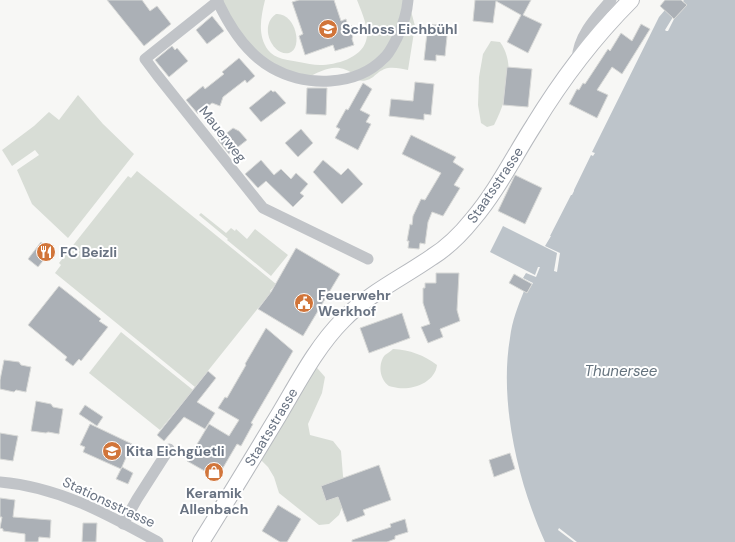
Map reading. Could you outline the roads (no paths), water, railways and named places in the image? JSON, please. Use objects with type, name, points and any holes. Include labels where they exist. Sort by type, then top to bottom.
[{"type":"main road","name":"Staatsstrasse","points":[[201,542],[306,369],[332,331],[370,296],[432,257],[451,243],[472,220],[498,184],[535,123],[577,60],[631,0]]},
{"type":"street","points":[[217,1],[238,35],[262,61],[279,71],[300,78],[320,81],[342,79],[361,75],[384,58],[389,52],[402,27],[406,17],[408,0]]},
{"type":"street","points":[[577,60],[578,46],[587,30],[599,13],[611,0]]},
{"type":"street","name":"Mauerweg","points":[[217,1],[146,59],[262,208],[368,259]]},
{"type":"street","points":[[123,524],[168,449]]},
{"type":"street","name":"Stationsstrasse","points":[[0,482],[33,486],[81,502],[158,542]]},
{"type":"water","name":"Thunersee","points":[[735,0],[735,542],[577,542],[559,528],[558,530],[574,542],[545,542],[535,519],[519,468],[513,442],[507,389],[507,363],[512,326],[524,291],[527,293],[533,283],[523,278],[526,273],[536,277],[540,267],[538,267],[535,275],[490,252],[503,226],[557,253],[554,271],[557,272],[560,253],[545,246],[591,155],[593,156],[595,153],[592,152],[659,17],[665,10],[673,17],[665,30],[668,31],[674,19],[687,5],[683,1]]},
{"type":"place","name":"Schloss Eichbühl","points":[[328,29]]},
{"type":"place","name":"FC Beizli","points":[[46,252]]},
{"type":"place","name":"Feuerwehr Werkhof","points":[[304,303]]},
{"type":"place","name":"Kita Eichgüetli","points":[[112,451]]},
{"type":"place","name":"Keramik Allenbach","points":[[214,472]]}]
